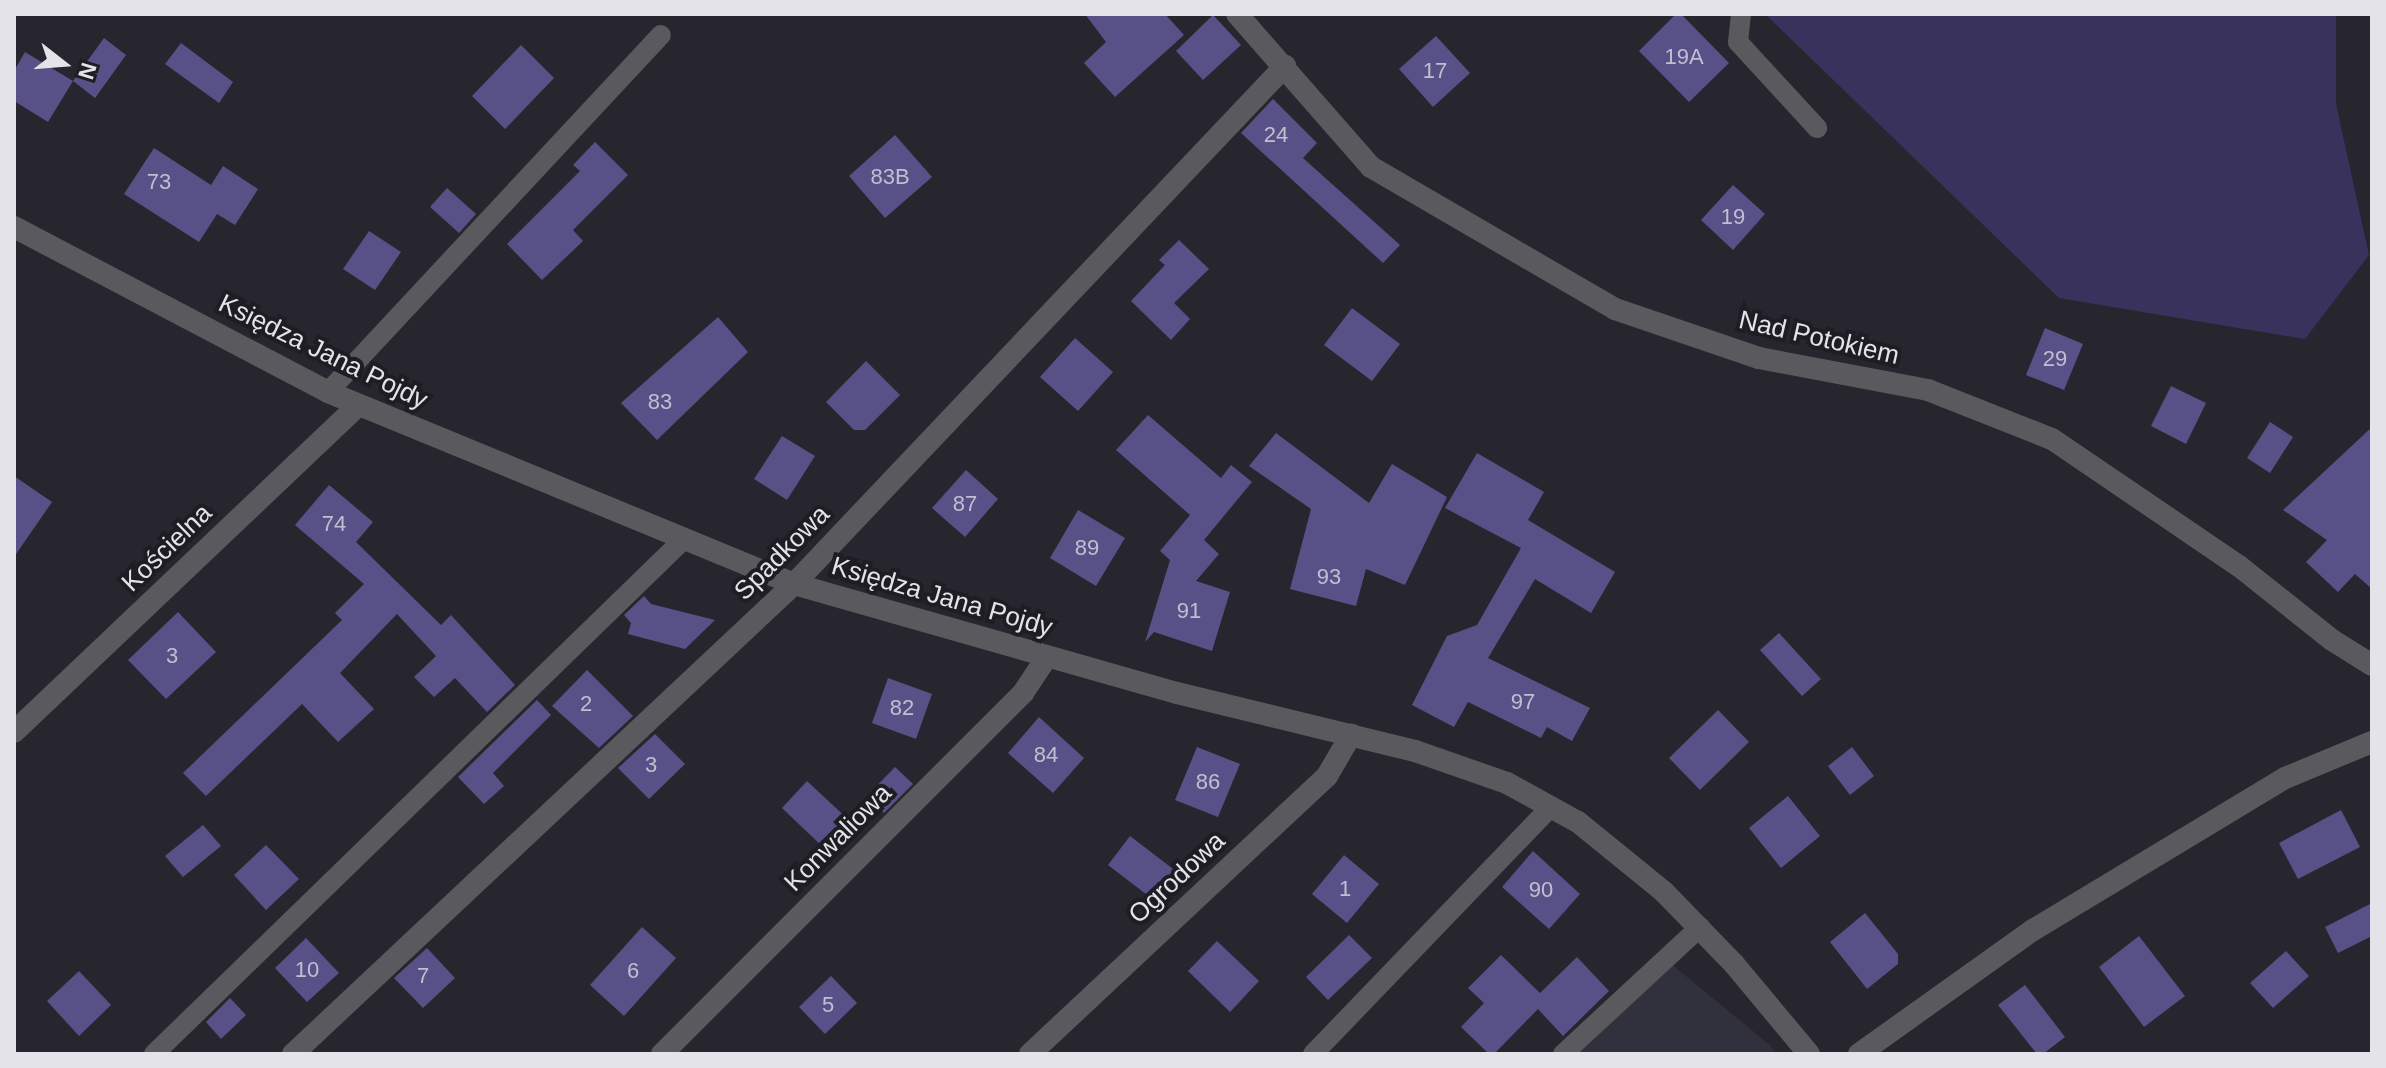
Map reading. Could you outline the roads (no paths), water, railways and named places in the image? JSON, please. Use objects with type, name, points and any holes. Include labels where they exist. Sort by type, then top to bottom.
[{"type":"street","name":"Nad Potokiem","points":[[1237,14],[1371,167],[1615,309],[1759,358],[1928,390],[2052,439],[2239,566],[2332,640],[2372,665]]},
{"type":"street","name":"Spadkowa","points":[[293,1054],[794,584],[1285,66]]},
{"type":"street","name":"Księdza Jana Pojdy","points":[[14,227],[328,392],[794,584],[1047,657],[1477,770],[1552,806],[1628,860],[1700,927],[1809,1054]]},
{"type":"street","name":"Kościelna","points":[[14,732],[358,405]]},
{"type":"street","name":"Konwaliowa","points":[[662,1054],[1023,693],[1047,657]]},
{"type":"street","name":"Ogrodowa","points":[[1030,1054],[1327,776],[1351,735]]},
{"type":"street","points":[[1859,1054],[2033,930],[2285,778],[2372,742]]},
{"type":"lane","points":[[1741,14],[1738,42],[1817,128]]},
{"type":"lane","points":[[328,392],[661,35]]},
{"type":"lane","points":[[154,1054],[684,539]]},
{"type":"lane","points":[[1313,1054],[1552,806]]},
{"type":"lane","points":[[1563,1054],[1700,927]]}]
